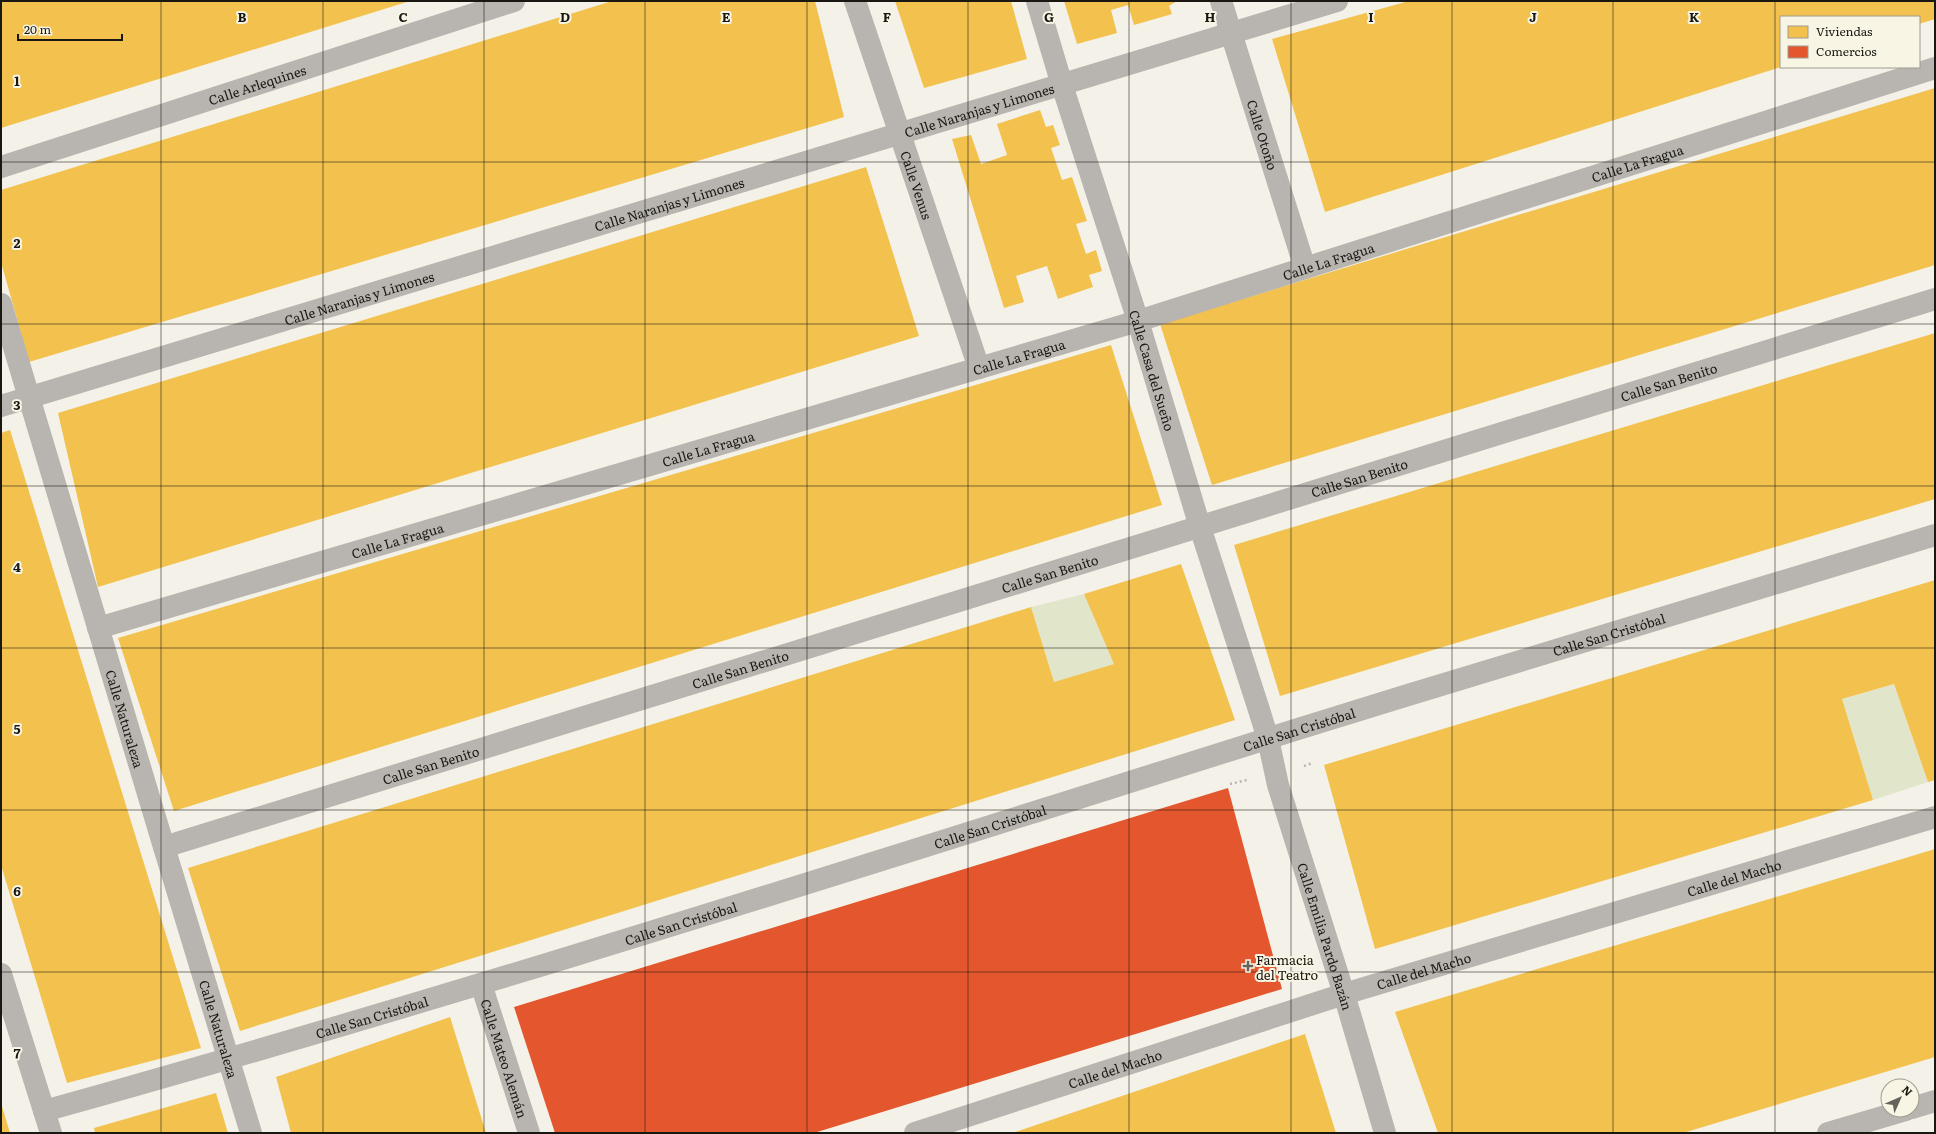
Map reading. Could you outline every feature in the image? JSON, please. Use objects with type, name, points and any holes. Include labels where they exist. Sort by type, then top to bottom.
[{"type":"street","name":"Calle Arlequines","points":[[1,168],[514,1]]},
{"type":"street","name":"Calle Venus","points":[[855,1],[979,368]]},
{"type":"street","name":"Calle Casa del Sueño","points":[[1037,1],[1062,85],[1138,321],[1200,527],[1268,739]]},
{"type":"street","name":"Calle Otoño","points":[[1221,1],[1304,268]]},
{"type":"street","name":"Calle Naranjas y Limones","points":[[1,406],[1337,1]]},
{"type":"street","name":"Calle La Fragua","points":[[98,628],[1138,321],[1935,68]]},
{"type":"street","name":"Calle San Benito","points":[[164,848],[1935,299]]},
{"type":"street","name":"Calle Naturaleza","points":[[1,304],[251,1133]]},
{"type":"street","name":"Calle San Cristóbal","points":[[44,1111],[229,1059],[694,920],[1268,739],[1935,535]]},
{"type":"street","name":"Calle Emilia Pardo Bazán","points":[[1268,739],[1278,785],[1344,994],[1385,1133]]},
{"type":"street","name":"Calle del Macho","points":[[915,1133],[1344,994],[1935,817]]},
{"type":"street","points":[[1,974],[51,1133]]},
{"type":"street","name":"Calle Mateo Alemán","points":[[481,984],[529,1133]]},
{"type":"street","points":[[1920,1106],[1935,1101]]},
{"type":"street","points":[[1828,1133],[1880,1118]]},
{"type":"green space","points":[[1084,594],[1114,664],[1054,682],[1031,607]]},
{"type":"green space","points":[[1894,684],[1928,782],[1873,800],[1842,699]]},
{"type":"building: Viviendas","points":[[1,1],[410,1],[1,128]]},
{"type":"building: Viviendas","points":[[612,1],[815,1],[844,117],[29,362],[1,262],[1,190]]},
{"type":"building: Viviendas","points":[[895,1],[1011,1],[1027,59],[924,88]]},
{"type":"building: Viviendas","points":[[1064,1],[1177,1],[1169,6],[1172,14],[1134,25],[1128,5],[1111,10],[1117,33],[1077,44]]},
{"type":"building: Viviendas","points":[[1409,1],[1935,1],[1935,19],[1920,24],[1920,16],[1780,16],[1780,67],[1325,212],[1272,39]]},
{"type":"building: Viviendas","points":[[1935,88],[1935,265],[1212,485],[1160,324]]},
{"type":"building: Viviendas","points":[[1040,110],[1046,127],[1053,125],[1060,145],[1051,148],[1062,180],[1072,177],[1087,221],[1076,224],[1086,254],[1096,250],[1102,271],[1089,275],[1093,287],[1058,299],[1047,266],[1016,276],[1024,302],[1004,308],[952,139],[971,135],[981,164],[1007,155],[997,124]]},
{"type":"building: Viviendas","points":[[866,167],[919,336],[98,587],[58,413]]},
{"type":"building: Viviendas","points":[[1935,333],[1935,499],[1280,696],[1234,545]]},
{"type":"building: Viviendas","points":[[1111,345],[1162,505],[174,811],[118,638]]},
{"type":"building: Viviendas","points":[[10,430],[201,1048],[67,1083],[1,865],[1,433]]},
{"type":"building: Viviendas","points":[[1181,564],[1235,720],[240,1031],[188,868],[1031,607],[1054,682],[1114,664],[1084,594]]},
{"type":"building: Viviendas","points":[[1935,580],[1935,780],[1928,782],[1894,684],[1842,699],[1873,800],[1375,949],[1324,765]]},
{"type":"building: Viviendas","points":[[1935,849],[1935,1057],[1683,1133],[1438,1133],[1395,1012]]},
{"type":"building: Viviendas","points":[[450,1017],[486,1133],[291,1133],[276,1077]]},
{"type":"building: Viviendas","points":[[1305,1034],[1336,1133],[1012,1133]]},
{"type":"building: Viviendas","points":[[216,1093],[228,1133],[95,1133],[94,1128]]},
{"type":"building: Viviendas","points":[[1,1103],[10,1133],[1,1133]]},
{"type":"building: Comercios","points":[[1228,788],[1282,989],[814,1133],[555,1133],[514,1007]]},
{"type":"place","name":"Farmacia del Teatro","points":[[1248,966]]}]
